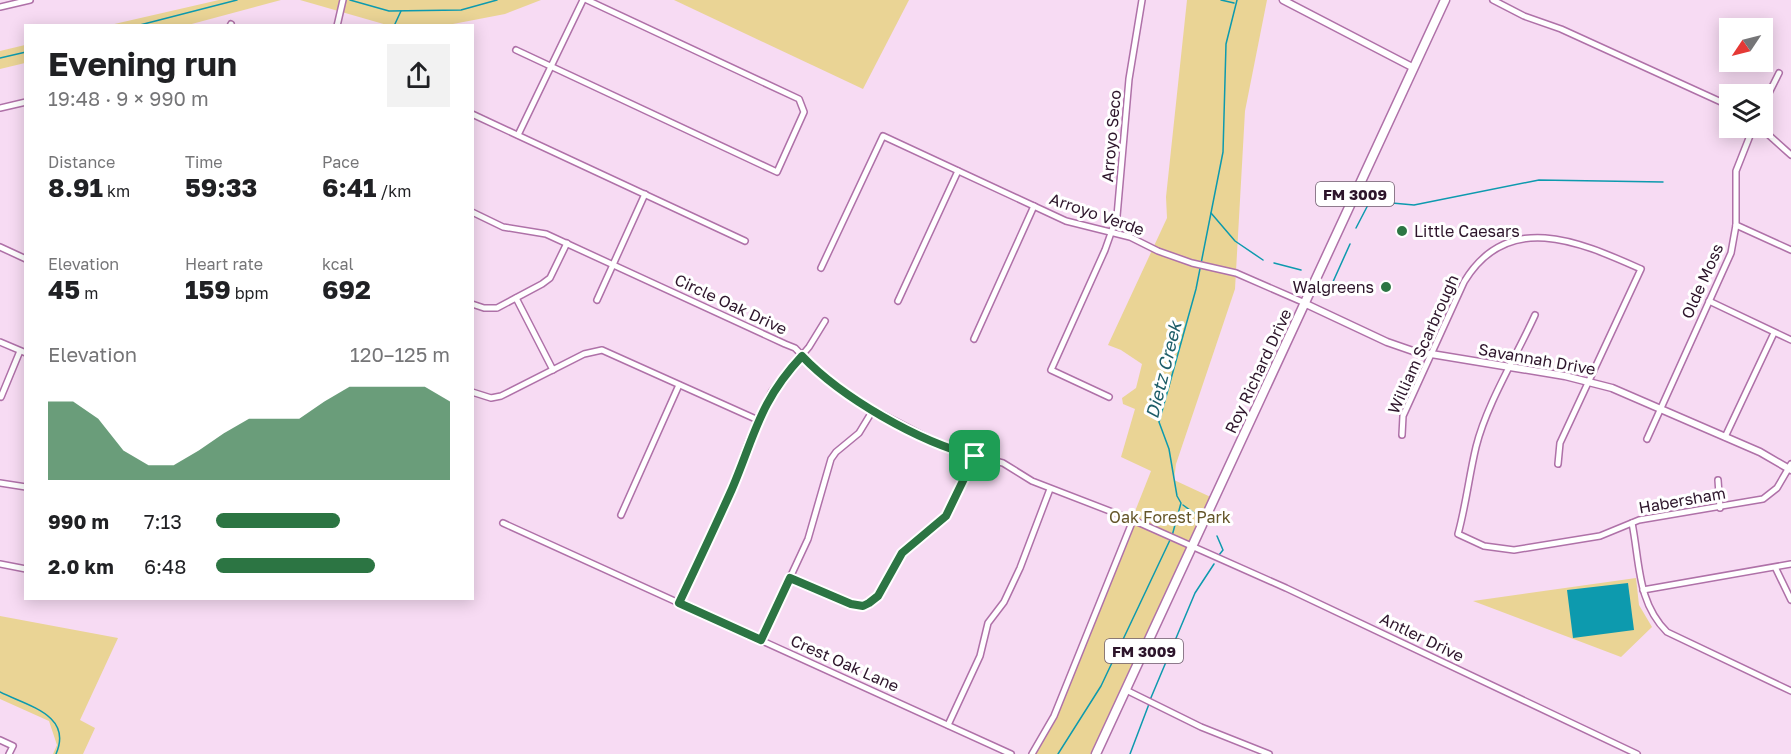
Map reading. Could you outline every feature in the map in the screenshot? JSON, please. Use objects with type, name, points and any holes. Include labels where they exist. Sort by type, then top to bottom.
[{"type":"main road","name":"Roy Richard Drive","points":[[1096,754],[1306,304],[1412,67],[1445,0]]},
{"type":"street","points":[[0,7],[30,0]]},
{"type":"street","points":[[337,24],[343,0]]},
{"type":"street","points":[[516,50],[552,68],[777,172],[802,117],[804,107],[795,97],[585,0],[552,68],[518,135]]},
{"type":"street","name":"Arroyo Seco","points":[[1109,397],[1051,370],[1113,231],[1117,216],[1130,80],[1142,0]]},
{"type":"street","points":[[1283,0],[1412,67]]},
{"type":"street","points":[[1493,0],[1719,101]]},
{"type":"street","points":[[1773,85],[1779,73]]},
{"type":"street","points":[[0,108],[24,102]]},
{"type":"street","points":[[474,115],[745,241]]},
{"type":"street","name":"Arroyo Verde","points":[[821,268],[883,136],[1066,221],[1113,231],[1192,263],[1236,273],[1306,304]]},
{"type":"street","name":"Olde Moss","points":[[1647,439],[1731,253],[1736,225],[1736,171],[1749,138]]},
{"type":"street","points":[[1772,138],[1791,155]]},
{"type":"street","points":[[898,301],[958,171]]},
{"type":"street","points":[[597,300],[645,194]]},
{"type":"street","points":[[974,339],[1034,206]]},
{"type":"street","name":"Circle Oak Drive","points":[[474,213],[503,226],[546,234],[785,344],[802,356],[831,383],[873,410],[948,448],[1003,462],[1050,489],[1133,520],[1192,548]]},
{"type":"street","points":[[1736,225],[1791,250]]},
{"type":"street","name":"William Scarbrough","points":[[1402,435],[1403,416],[1470,273],[1484,257],[1518,238],[1541,236],[1565,240],[1598,250],[1641,268],[1588,381]]},
{"type":"street","points":[[474,305],[484,308],[497,308],[550,278],[567,243]]},
{"type":"street","points":[[0,247],[24,258]]},
{"type":"street","points":[[516,298],[553,370]]},
{"type":"street","points":[[1709,301],[1791,340]]},
{"type":"street","name":"Savannah Drive","points":[[1306,304],[1395,345],[1431,354],[1588,381],[1660,407],[1790,468]]},
{"type":"street","points":[[1511,367],[1535,315]]},
{"type":"street","points":[[679,603],[732,488],[758,420],[782,377],[802,356],[825,321]]},
{"type":"street","points":[[1725,437],[1774,333]]},
{"type":"street","points":[[0,342],[23,352],[1,397]]},
{"type":"street","points":[[474,393],[491,398],[501,396],[591,351],[602,350],[758,420]]},
{"type":"street","name":"Habersham","points":[[1511,367],[1483,424],[1458,534],[1484,546],[1514,550],[1600,536],[1632,523],[1763,499],[1777,488],[1790,468]]},
{"type":"street","points":[[1558,464],[1560,443],[1588,381]]},
{"type":"street","points":[[621,515],[679,385]]},
{"type":"street","points":[[761,640],[812,527],[831,459],[858,433],[873,410]]},
{"type":"street","points":[[790,578],[851,604],[863,606],[869,603],[878,596],[902,553],[946,516],[975,456]]},
{"type":"street","points":[[1718,480],[1720,508]]},
{"type":"street","points":[[0,483],[24,487]]},
{"type":"street","points":[[948,725],[980,656],[988,623],[1004,602],[1020,568],[1050,489]]},
{"type":"street","points":[[1032,754],[1054,716],[1133,520]]},
{"type":"street","name":"Crest Oak Lane","points":[[503,523],[1011,754]]},
{"type":"street","points":[[1632,523],[1643,590],[1651,615],[1667,632],[1791,691]]},
{"type":"street","name":"Antler Drive","points":[[1192,548],[1381,632],[1637,754]]},
{"type":"street","points":[[0,564],[24,569]]},
{"type":"street","points":[[1643,590],[1776,569],[1791,564]]},
{"type":"street","points":[[1776,569],[1791,600]]},
{"type":"street","points":[[1126,690],[1269,754]]},
{"type":"street","points":[[0,740],[13,746],[9,754]]},
{"type":"green space","points":[[219,0],[281,0],[192,24],[114,24]]},
{"type":"green space","points":[[300,0],[541,0],[505,14],[453,24],[384,24]]},
{"type":"green space","points":[[674,0],[909,0],[863,89]]},
{"type":"green space","name":"Oak Forest Park","points":[[1187,0],[1267,0],[1245,111],[1235,289],[1176,464],[1174,480],[1215,499],[1096,754],[1032,754],[1054,716],[1151,471],[1121,457],[1135,409],[1123,404],[1122,398],[1136,388],[1142,364],[1121,350],[1108,345],[1167,218],[1166,197]]},
{"type":"green space","points":[[24,45],[24,63],[0,69],[0,51]]},
{"type":"green space","points":[[1636,578],[1639,605],[1652,627],[1621,657],[1473,601]]},
{"type":"green space","points":[[0,616],[118,638],[80,720],[95,728],[83,754],[53,754],[57,745],[49,721],[0,699]]},
{"type":"water","points":[[1628,583],[1634,630],[1573,638],[1567,590]]},
{"type":"waterway","points":[[144,24],[237,0]]},
{"type":"waterway","points":[[350,0],[389,11],[461,10],[497,0]]},
{"type":"waterway","points":[[1221,0],[1234,3]]},
{"type":"waterway","name":"Dietz Creek","points":[[1172,536],[1181,503],[1177,496],[1169,449],[1159,422],[1196,289],[1223,152],[1226,44],[1237,0]]},
{"type":"waterway","points":[[395,24],[401,11]]},
{"type":"waterway","points":[[0,58],[24,52]]},
{"type":"waterway","points":[[1356,228],[1370,201],[1414,205],[1539,180],[1663,182]]},
{"type":"waterway","points":[[1211,213],[1235,241],[1263,260]]},
{"type":"waterway","points":[[1332,284],[1350,244]]},
{"type":"waterway","points":[[1274,263],[1301,270]]},
{"type":"waterway","points":[[1183,505],[1194,513]]},
{"type":"waterway","points":[[1217,536],[1223,550],[1219,555]]},
{"type":"waterway","name":"Dietz Creek","points":[[1058,754],[1101,686],[1170,540]]},
{"type":"waterway","points":[[1150,700],[1195,593],[1214,564]]},
{"type":"waterway","points":[[0,692],[35,707],[53,721],[60,741],[56,754]]},
{"type":"waterway","points":[[1130,754],[1149,704]]},
{"type":"place","name":"Little Caesars","points":[[1402,231]]},
{"type":"place","name":"Walgreens","points":[[1386,287]]},
{"type":"route","points":[[802,356],[820,374],[855,400],[908,429],[958,452],[975,456],[955,503],[946,516],[937,526],[902,553],[878,596],[863,606],[844,602],[790,578],[761,640],[679,603],[732,488],[758,420],[782,377],[802,356]]}]
